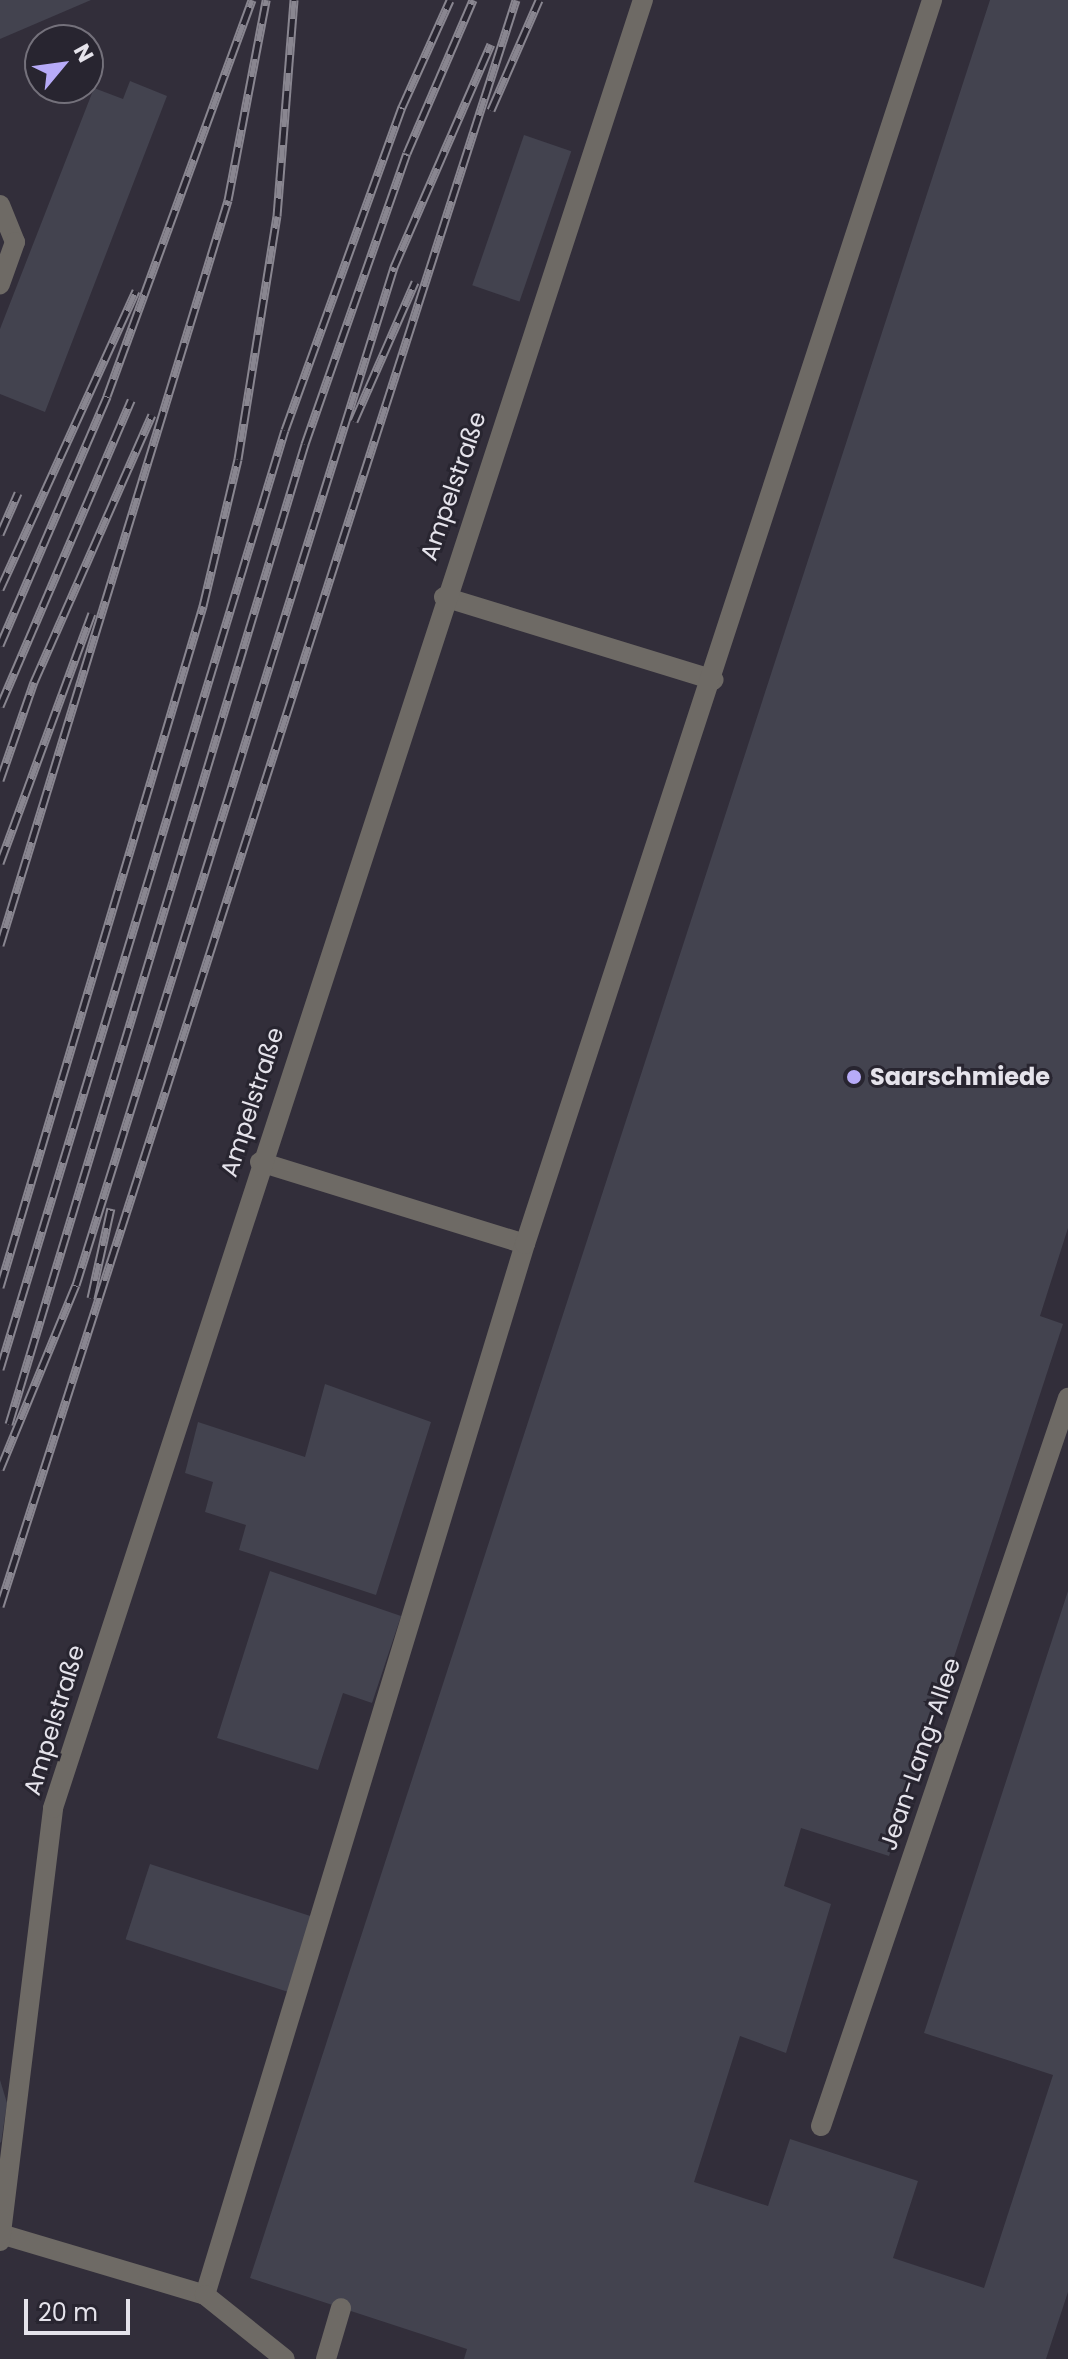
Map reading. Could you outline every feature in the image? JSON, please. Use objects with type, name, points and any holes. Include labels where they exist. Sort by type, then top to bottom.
[{"type":"lane","name":"Ampelstraße","points":[[0,2241],[53,1808],[444,597],[643,0]]},
{"type":"lane","points":[[205,2295],[525,1244],[714,680],[932,0]]},
{"type":"lane","points":[[0,205],[15,242],[0,284]]},
{"type":"lane","points":[[444,597],[714,680]]},
{"type":"lane","points":[[260,1162],[525,1244]]},
{"type":"lane","name":"Jean-Lang-Allee","points":[[821,2126],[1068,1398]]},
{"type":"lane","points":[[1,2234],[205,2295],[285,2359]]},
{"type":"lane","points":[[326,2359],[341,2308]]},
{"type":"building","points":[[0,0],[91,0],[35,24],[24,24],[24,29],[0,39]]},
{"type":"building","name":"Saarschmiede","points":[[990,0],[1068,0],[1068,1228],[1040,1316],[1063,1324],[889,1856],[801,1828],[784,1886],[831,1904],[786,2053],[740,2036],[694,2182],[768,2206],[790,2139],[918,2181],[893,2258],[984,2288],[1053,2075],[924,2033],[1068,1591],[1068,2292],[1046,2359],[464,2359],[467,2349],[250,2278]]},
{"type":"building","points":[[130,81],[167,96],[45,412],[0,394],[0,329],[88,104],[104,104],[104,92],[123,99]]},
{"type":"building","points":[[524,135],[571,151],[520,302],[472,285]]},
{"type":"building","points":[[325,1384],[431,1422],[376,1595],[239,1550],[246,1525],[205,1512],[213,1482],[185,1473],[198,1422],[305,1457]]},
{"type":"building","points":[[270,1571],[401,1616],[372,1703],[343,1693],[318,1770],[217,1738]]},
{"type":"building","points":[[150,1864],[313,1917],[288,1992],[126,1939]]},
{"type":"building","points":[[0,2080],[7,2103],[1,2143],[0,2142]]},
{"type":"railway","points":[[0,645],[107,396],[252,0]]},
{"type":"railway","points":[[0,945],[228,200],[266,0]]},
{"type":"railway","points":[[0,1287],[203,606],[238,459],[277,216],[294,0]]},
{"type":"railway","points":[[0,1369],[285,430],[402,107],[450,0]]},
{"type":"railway","points":[[9,1424],[305,444],[407,153],[473,0]]},
{"type":"railway","points":[[0,1606],[516,0]]},
{"type":"railway","points":[[491,110],[539,0]]},
{"type":"railway","points":[[0,1469],[76,1285],[394,267],[491,44]]},
{"type":"railway","points":[[354,421],[415,282]]},
{"type":"railway","points":[[0,589],[136,290]]},
{"type":"railway","points":[[0,706],[131,400]]},
{"type":"railway","points":[[0,780],[34,682],[152,415]]},
{"type":"railway","points":[[0,534],[18,493]]},
{"type":"railway","points":[[0,863],[92,613]]},
{"type":"railway","points":[[91,1298],[111,1208]]},
{"type":"place","name":"Saarschmiede","points":[[854,1077]]}]
